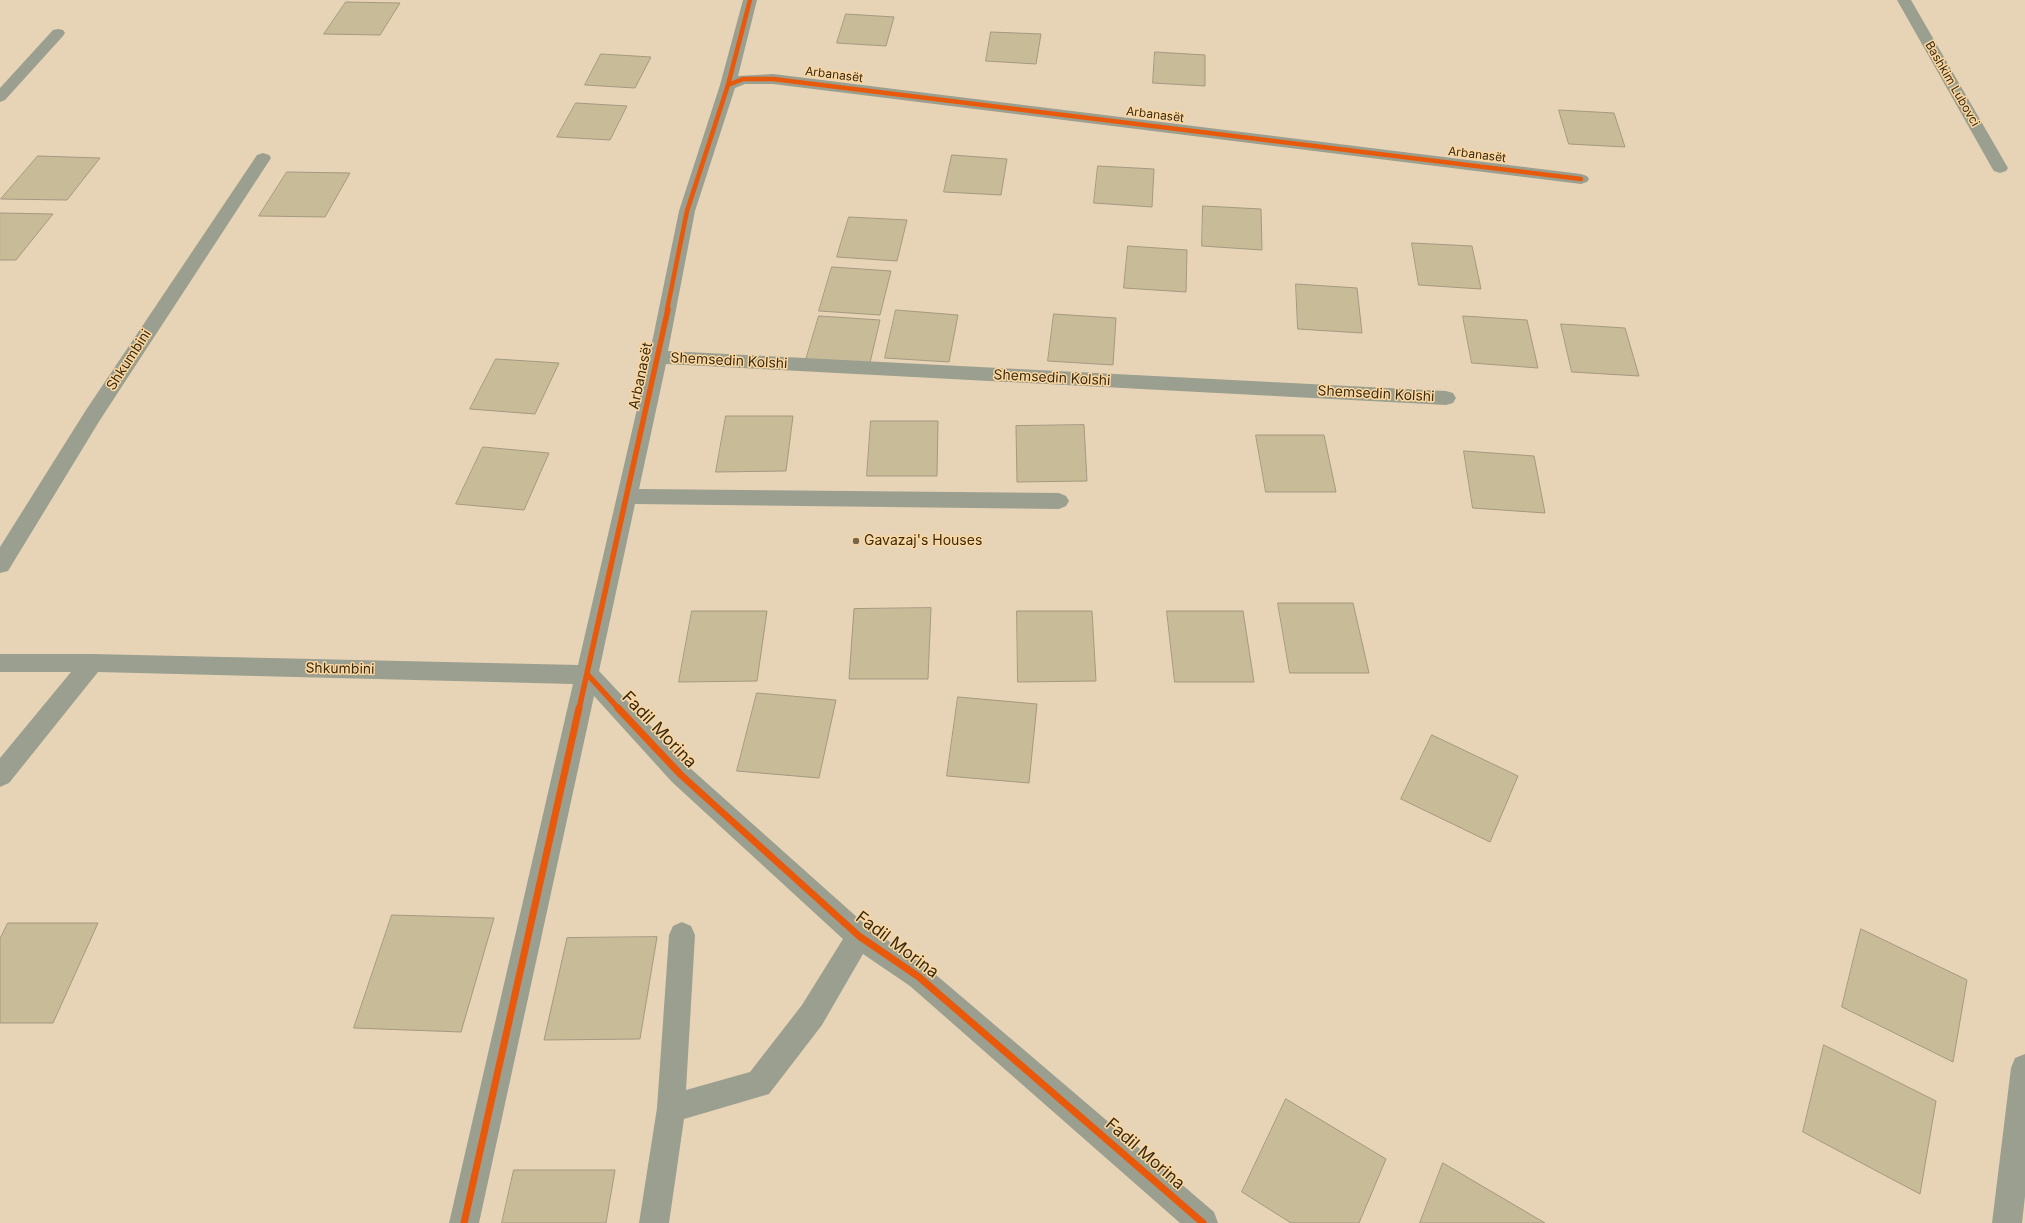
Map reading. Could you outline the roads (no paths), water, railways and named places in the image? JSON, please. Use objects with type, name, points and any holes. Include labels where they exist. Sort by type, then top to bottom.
[{"type":"street","name":"Arbanasët","points":[[464,1223],[588,675],[658,357],[686,210],[728,85],[750,0]]},
{"type":"street","name":"Bashkim Lubovci","points":[[1904,0],[2000,168]]},
{"type":"street","points":[[0,97],[58,34]]},
{"type":"street","name":"Arbanasët","points":[[728,85],[743,79],[772,79],[1581,178]]},
{"type":"street","name":"Shkumbini","points":[[0,565],[93,415],[263,158]]},
{"type":"street","name":"Shemsedin Kolshi","points":[[658,357],[1446,398]]},
{"type":"street","points":[[627,496],[1059,501]]},
{"type":"street","name":"Shkumbini","points":[[0,663],[92,663],[588,675]]},
{"type":"street","points":[[0,776],[92,663]]},
{"type":"street","name":"Fadil Morina","points":[[588,675],[682,775],[859,936],[919,976],[1203,1223]]},
{"type":"street","points":[[654,1223],[671,1108],[682,935]]},
{"type":"street","points":[[671,1108],[759,1084],[812,1015],[859,936]]},
{"type":"street","points":[[2007,1223],[2025,1068]]},
{"type":"place","name":"Gavazaj's Houses","points":[[856,541]]}]
